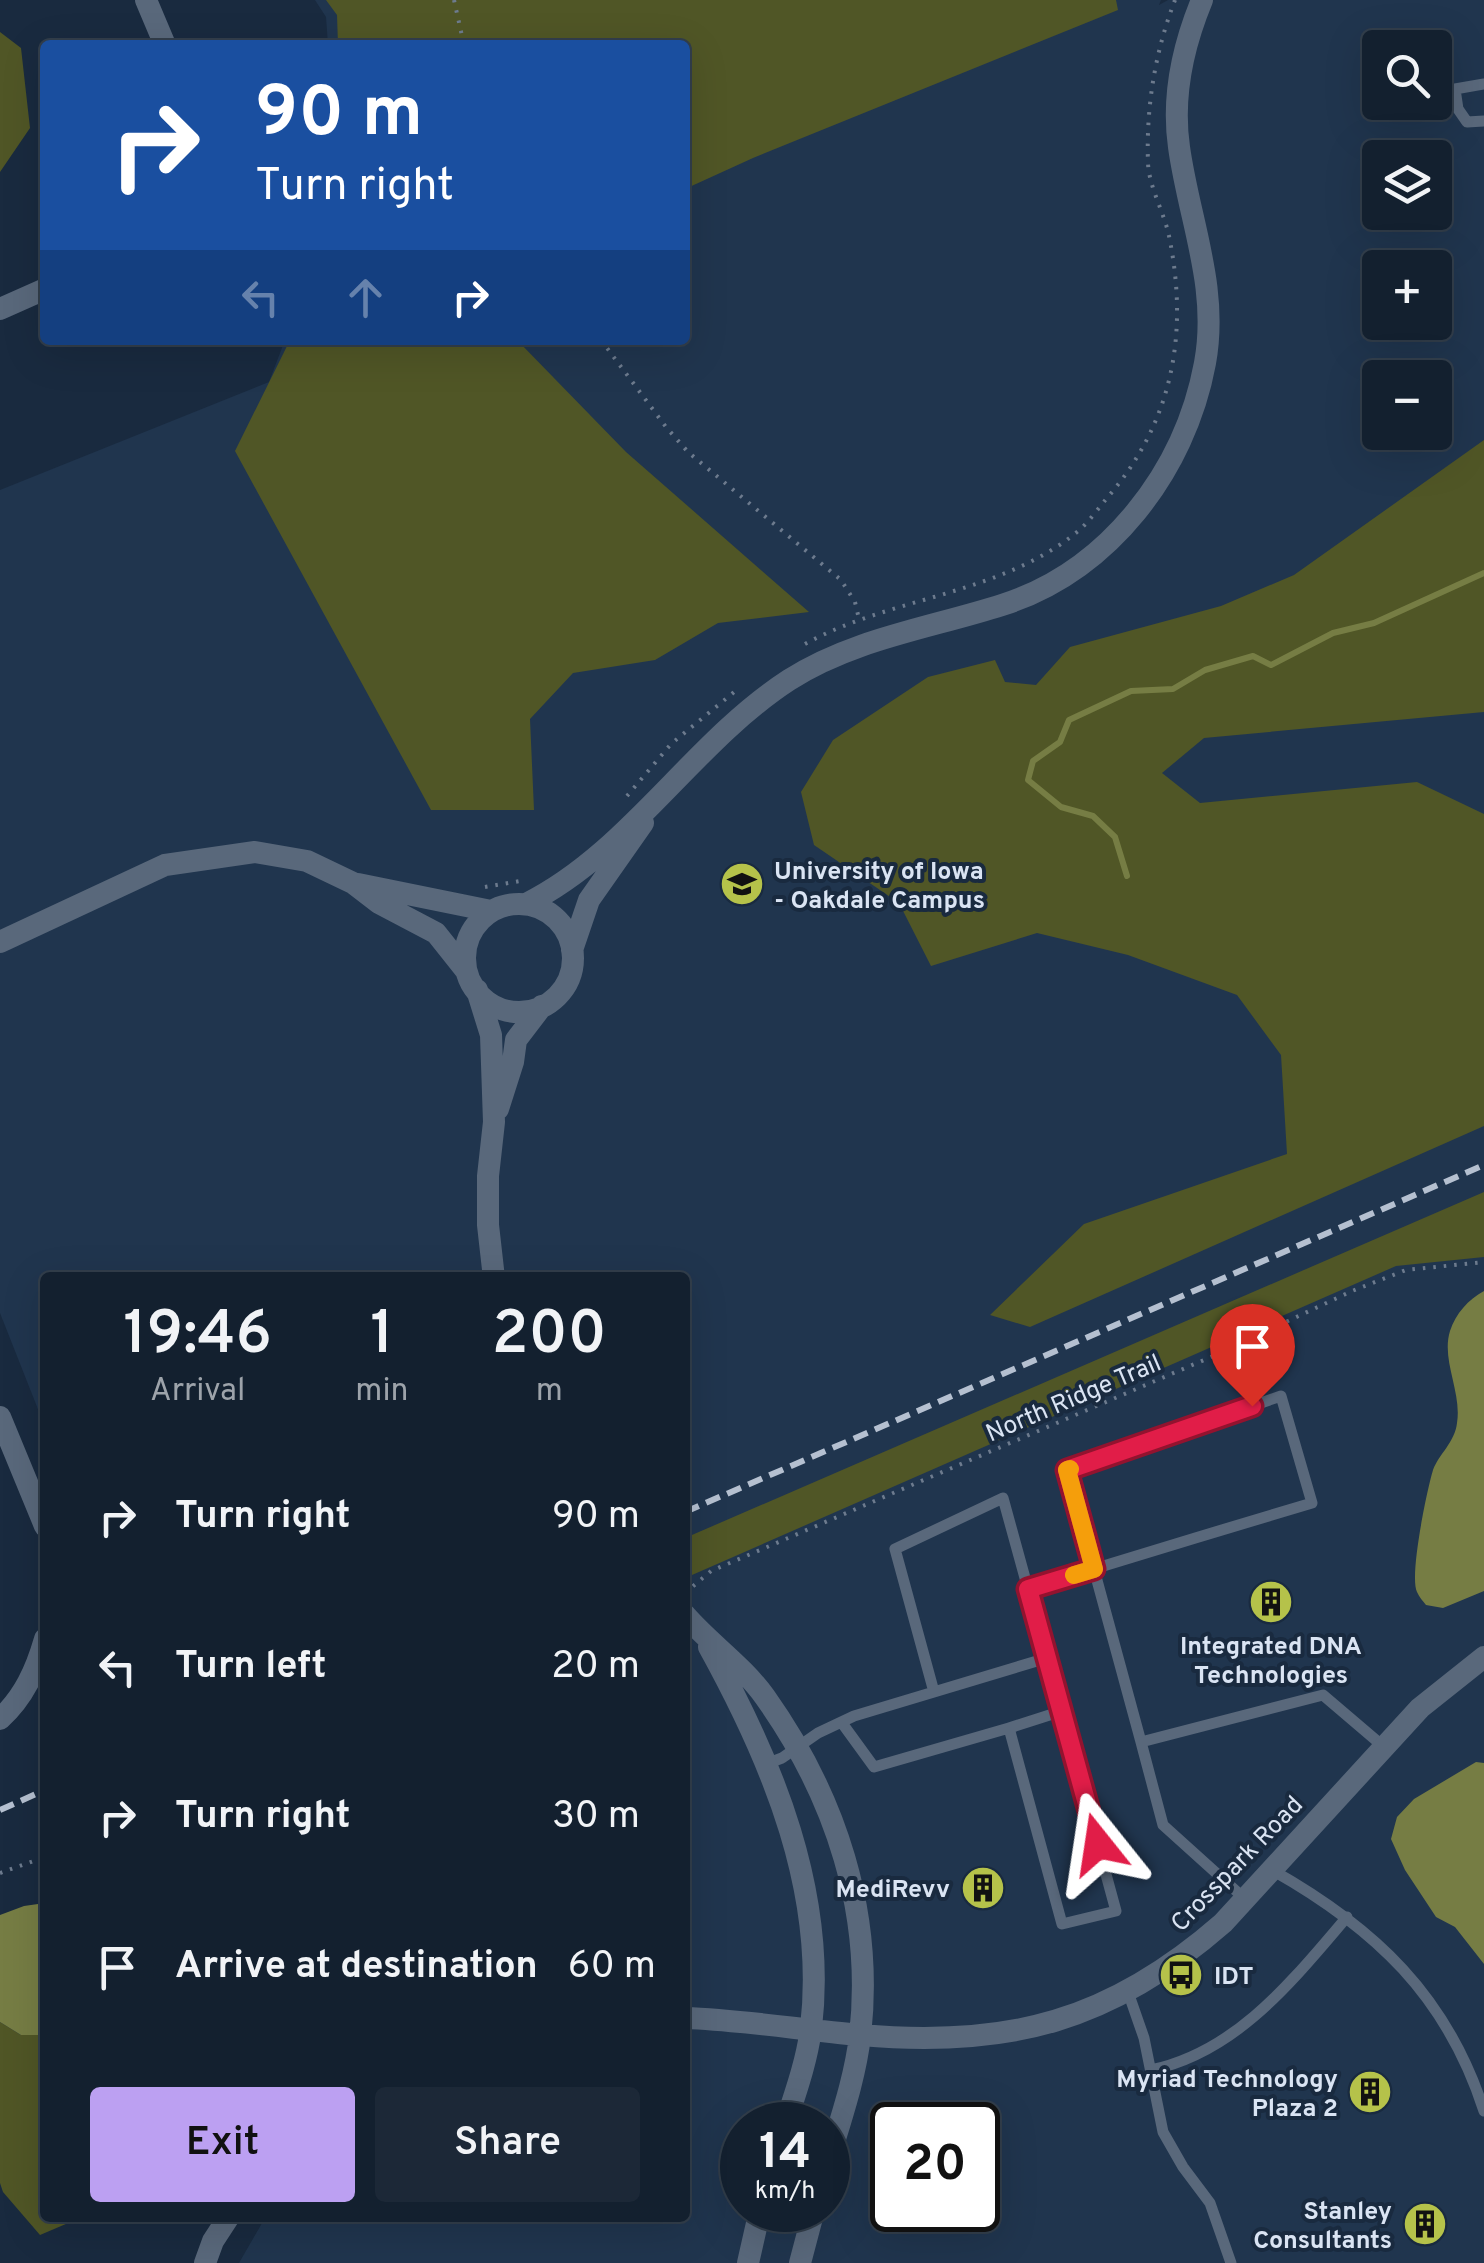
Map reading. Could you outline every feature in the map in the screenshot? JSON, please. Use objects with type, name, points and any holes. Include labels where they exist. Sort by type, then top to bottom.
[{"type":"street","points":[[146,0],[163,40]]},
{"type":"street","points":[[493,1272],[488,1225],[494,1122],[491,1035],[465,954],[468,937],[478,922],[523,892],[567,880],[657,801],[747,711],[790,680],[882,638],[1007,603],[1046,586],[1083,562],[1143,504],[1172,462],[1193,412],[1206,360],[1209,299],[1202,244],[1178,146],[1177,98],[1183,57],[1202,0]]},
{"type":"street","points":[[0,308],[40,291]]},
{"type":"street","points":[[494,1122],[516,1040],[542,1006],[564,987],[590,900],[657,801]]},
{"type":"street","points":[[0,942],[165,865],[255,852],[308,861],[436,933],[486,1000],[502,1009],[519,1012],[542,1006]]},
{"type":"street","points":[[353,883],[491,911]]},
{"type":"street","points":[[523,892],[558,920],[572,950]]},
{"type":"street","points":[[0,1417],[40,1514]]},
{"type":"street","points":[[690,1621],[739,1665],[796,1746],[824,1798],[851,1877],[860,1920],[860,2035],[845,2102]]},
{"type":"street","points":[[701,1633],[766,1764],[802,1873],[811,1918],[811,2029],[791,2102]]},
{"type":"street","points":[[0,1719],[16,1704],[40,1655]]},
{"type":"street","name":"Crosspark Road","points":[[690,2018],[930,2039],[1004,2032],[1069,2018],[1128,1992],[1187,1954],[1245,1899],[1420,1708],[1484,1657]]},
{"type":"street","points":[[205,2263],[225,2222]]},
{"type":"street","points":[[748,2263],[755,2232]]},
{"type":"street","points":[[800,2263],[808,2232]]},
{"type":"lane","points":[[1484,84],[1455,89],[1458,109],[1466,122],[1484,120]]},
{"type":"lane","points":[[1028,1589],[1094,1569],[1312,1503],[1281,1396],[1067,1470],[1094,1569],[1141,1742],[1163,1825],[1245,1899]]},
{"type":"lane","points":[[934,1692],[895,1549],[1003,1498],[1116,1911],[1062,1924],[1009,1728]]},
{"type":"lane","points":[[766,1764],[854,1716],[1048,1658]]},
{"type":"lane","points":[[1141,1742],[1323,1695],[1384,1747]]},
{"type":"lane","points":[[842,1723],[874,1767],[1062,1711]]},
{"type":"lane","points":[[1271,1870],[1347,1917],[1417,1983],[1444,2021],[1472,2076],[1484,2111]]},
{"type":"lane","points":[[1151,2070],[1175,2065],[1208,2050],[1238,2029],[1301,1972],[1347,1917]]},
{"type":"lane","points":[[1128,1992],[1164,2132],[1210,2204],[1231,2263]]},
{"type":"path","points":[[454,0],[463,40]]},
{"type":"path","points":[[798,649],[860,618],[1032,561],[1078,531],[1122,482],[1152,432],[1169,386],[1179,324],[1168,233],[1148,168],[1157,46],[1175,0]]},
{"type":"path","points":[[606,345],[676,438],[841,580],[860,618]]},
{"type":"path","points":[[620,804],[671,744],[749,681]]},
{"type":"path","points":[[478,887],[523,892]]},
{"type":"path","name":"North Ridge Trail","points":[[690,1589],[712,1571],[1211,1358],[1352,1291],[1406,1270],[1484,1262]]},
{"type":"path","points":[[0,1873],[40,1859]]},
{"type":"shaded area","name":"University of Iowa - Oakdale Campus","points":[[315,0],[1161,0],[1159,5],[1168,0],[1484,0],[1484,2263],[239,2263],[263,2222],[690,2222],[690,1272],[40,1272],[40,1414],[0,1313],[0,490],[269,382],[283,345],[690,345],[690,40],[328,40],[326,17]]},
{"type":"shaded area","points":[[326,0],[1116,0],[1118,10],[690,187],[690,40],[338,40],[337,15]]},
{"type":"shaded area","points":[[0,32],[21,48],[30,128],[0,172]]},
{"type":"shaded area","points":[[288,345],[522,345],[626,452],[809,612],[718,623],[655,660],[573,673],[530,719],[534,810],[431,810],[235,451]]},
{"type":"shaded area","points":[[1484,440],[1484,712],[1204,738],[1162,773],[1200,803],[1417,782],[1484,814],[1484,1126],[1030,1327],[990,1315],[1084,1224],[1287,1154],[1281,1055],[1237,995],[1128,955],[1037,933],[931,966],[899,903],[814,845],[801,792],[833,740],[928,677],[995,660],[1005,682],[1036,685],[1070,647],[1221,606],[1294,575]]},
{"type":"shaded area","points":[[1484,1192],[1484,1257],[1396,1266],[692,1575],[690,1536]]},
{"type":"shaded area","points":[[1484,1291],[1484,1591],[1443,1608],[1426,1605],[1418,1594],[1417,1552],[1433,1470],[1457,1423],[1448,1353],[1450,1331],[1463,1308]]},
{"type":"shaded area","points":[[1476,1762],[1484,1763],[1484,1964],[1455,1927],[1436,1917],[1405,1870],[1391,1839],[1397,1817],[1414,1799]]},
{"type":"shaded area","points":[[40,1904],[40,2035],[21,2035],[0,2022],[0,1915]]},
{"type":"shaded area","points":[[0,2022],[21,2035],[40,2035],[40,2222],[71,2222],[40,2235],[3,2192]]},
{"type":"waterway","points":[[1127,876],[1115,837],[1093,816],[1061,807],[1028,780],[1033,761],[1060,742],[1069,720],[1131,691],[1173,689],[1205,670],[1253,656],[1271,665],[1333,633],[1374,623],[1484,573]]},
{"type":"railway","points":[[690,1510],[1484,1165]]},
{"type":"railway","points":[[0,1810],[40,1792]]},
{"type":"slow traffic","points":[[1070,1469],[1067,1470],[1094,1569],[1074,1575]]},
{"type":"place","name":"University of Iowa - Oakdale Campus","points":[[742,884]]},
{"type":"place","name":"Integrated DNA Technologies","points":[[1271,1602]]},
{"type":"place","name":"MediRevv","points":[[983,1888]]},
{"type":"place","name":"IDT","points":[[1181,1975]]},
{"type":"place","name":"Myriad Technology Plaza 2","points":[[1370,2092]]},
{"type":"place","name":"Stanley Consultants","points":[[1425,2224]]},
{"type":"route","points":[[1098,1844],[1028,1589],[1094,1569],[1067,1470],[1252,1406]]}]
